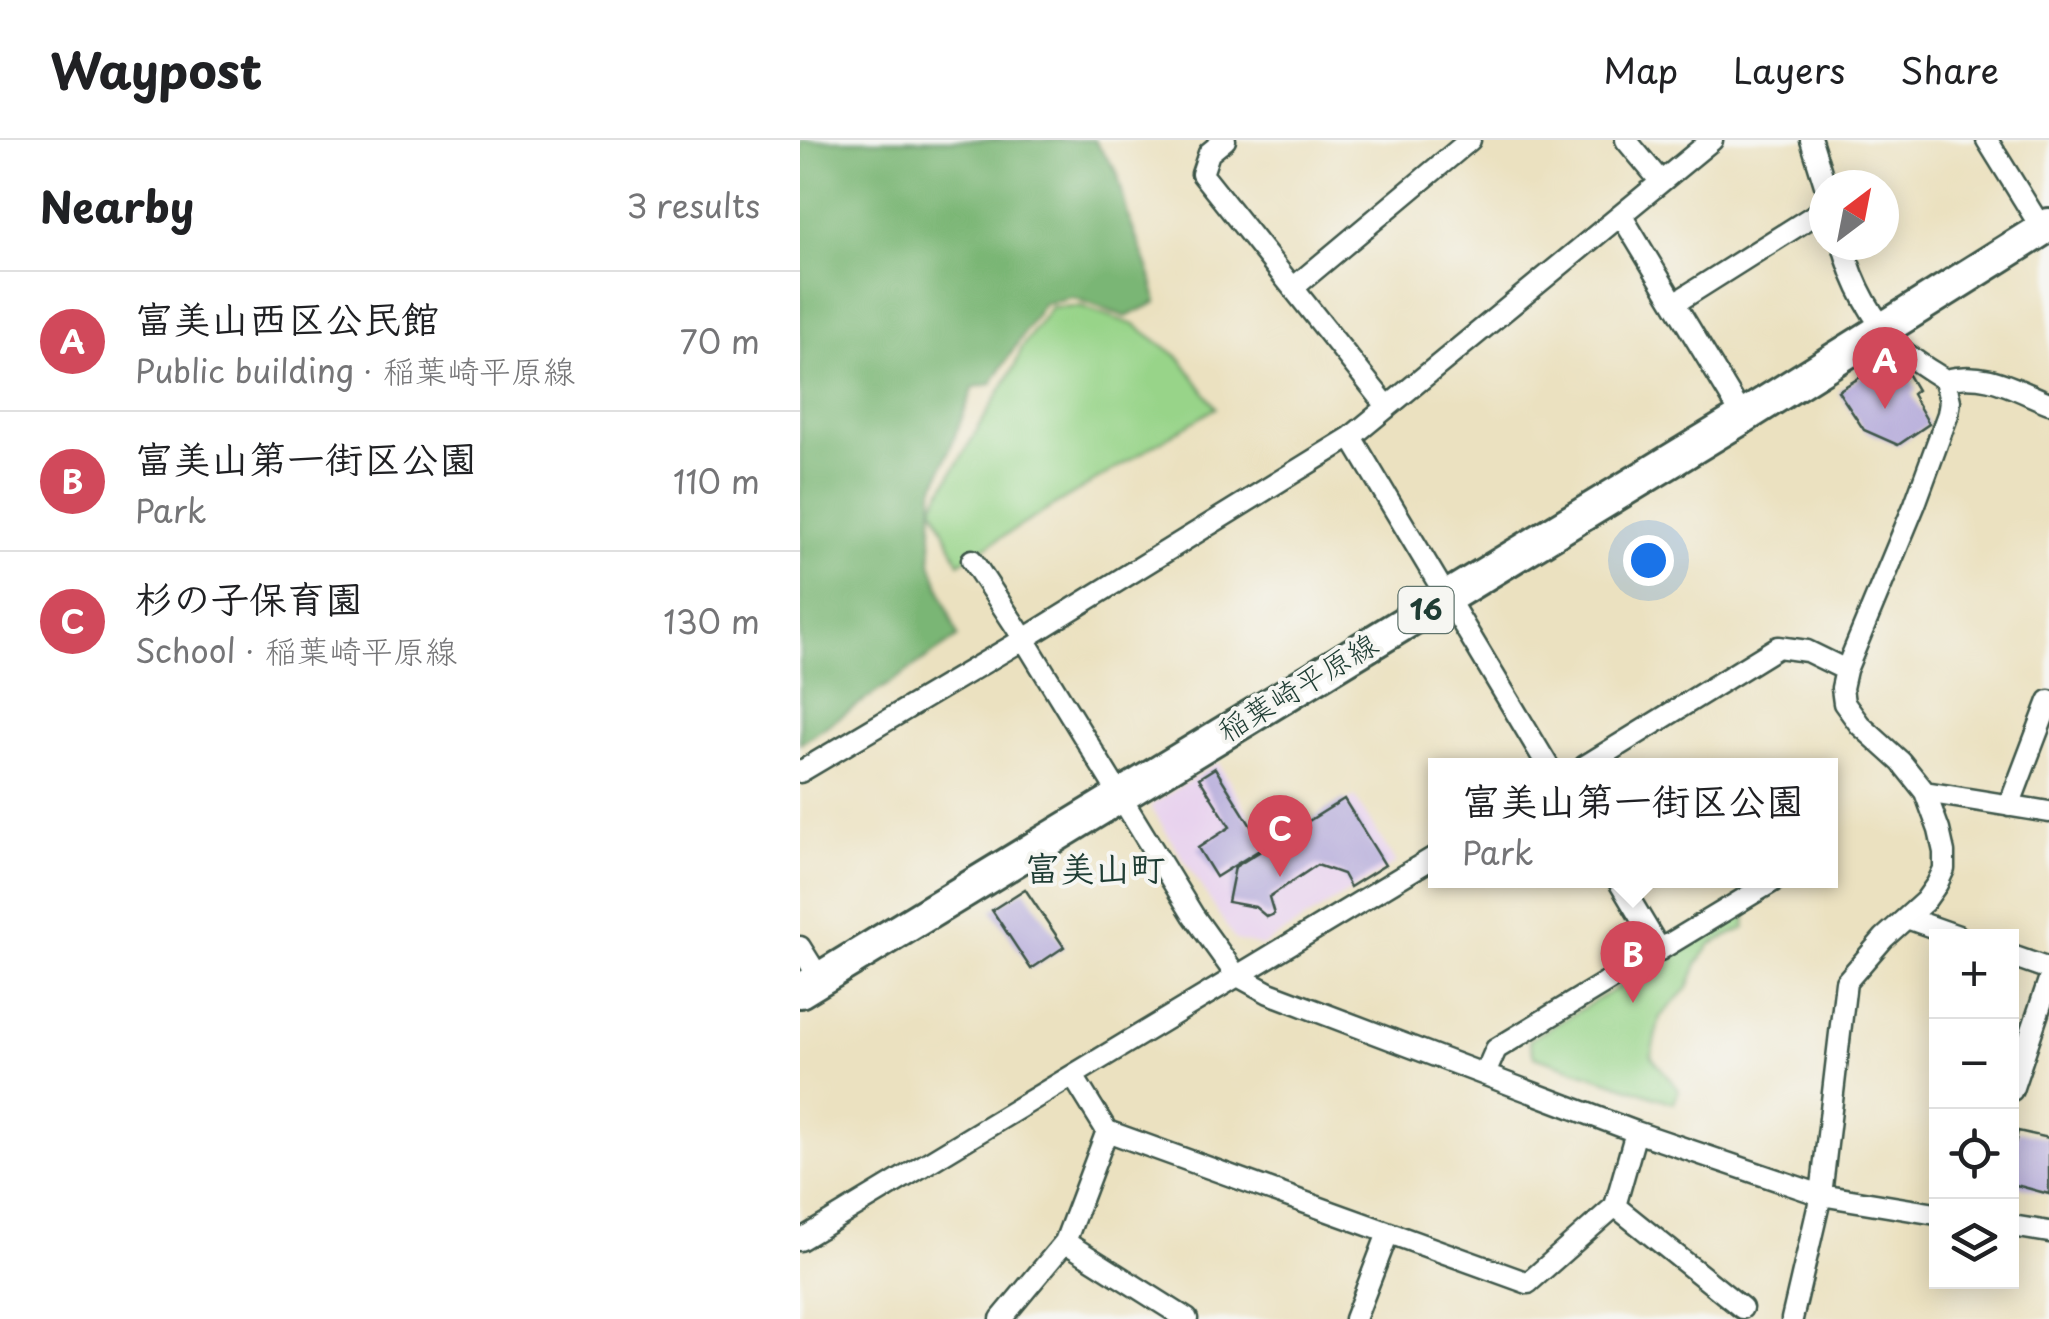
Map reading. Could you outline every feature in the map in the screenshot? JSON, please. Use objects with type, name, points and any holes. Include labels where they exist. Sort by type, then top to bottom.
[{"type":"main road","name":"稲葉崎平原線","points":[[810,985],[1743,417],[2045,227]]},
{"type":"street","points":[[1225,140],[1209,153],[1202,174],[1387,406]]},
{"type":"street","points":[[1293,288],[1470,140]]},
{"type":"street","points":[[1626,140],[1661,182]]},
{"type":"street","points":[[800,772],[1352,437],[1712,140]]},
{"type":"street","points":[[1811,140],[1820,170]]},
{"type":"street","points":[[1987,140],[2045,227]]},
{"type":"street","points":[[1622,215],[1743,417]]},
{"type":"street","points":[[1675,303],[1809,218]]},
{"type":"street","points":[[1792,1319],[1821,1195],[1846,982],[1884,938],[1925,901],[1944,869],[1939,830],[1925,792],[1901,762],[1860,725],[1844,703],[1842,688],[1915,504],[1950,401],[1945,380],[1901,349],[1870,311],[1847,260]]},
{"type":"street","points":[[1945,380],[1964,375],[1984,376],[2049,403]]},
{"type":"street","points":[[1352,437],[1543,758]]},
{"type":"street","points":[[972,560],[1193,915],[1236,975],[1269,994],[1636,1132],[1821,1195],[1929,1213]]},
{"type":"street","points":[[1598,758],[1778,647],[1808,652],[1846,670]]},
{"type":"street","points":[[2009,806],[2049,701]]},
{"type":"street","points":[[1925,792],[2049,812]]},
{"type":"street","points":[[800,1240],[1428,861]]},
{"type":"street","points":[[1623,888],[1660,950]]},
{"type":"street","points":[[1485,1074],[1496,1049],[1762,888]]},
{"type":"street","points":[[1907,918],[1938,929]]},
{"type":"street","points":[[800,947],[810,985]]},
{"type":"street","points":[[2019,958],[2049,969]]},
{"type":"street","points":[[2019,1069],[2049,980]]},
{"type":"street","points":[[1072,1076],[1108,1131],[1528,1283],[1615,1206],[1636,1132]]},
{"type":"street","points":[[1001,1319],[1065,1242],[1108,1131]]},
{"type":"street","points":[[1615,1206],[1742,1308]]},
{"type":"street","points":[[2019,1227],[2044,1231]]},
{"type":"street","points":[[1355,1319],[1388,1233]]},
{"type":"street","points":[[1065,1242],[1187,1319]]},
{"type":"shaded area","points":[[1218,762],[1269,848],[1355,797],[1396,863],[1262,946],[1235,940],[1150,806]]},
{"type":"green space","points":[[800,140],[1094,140],[1117,172],[1157,302],[1126,317],[1072,297],[1043,304],[991,384],[974,387],[933,491],[931,563],[958,637],[800,744]]},
{"type":"green space","points":[[1080,306],[1135,325],[1181,359],[1216,408],[959,563],[933,505],[1015,366],[1022,347],[1051,307]]},
{"type":"green space","points":[[1746,912],[1745,928],[1711,944],[1697,964],[1688,988],[1660,1017],[1651,1056],[1679,1090],[1674,1103],[1534,1056],[1529,1040]]},
{"type":"building","points":[[1896,355],[1917,390],[1912,394],[1929,424],[1898,445],[1864,430],[1838,391]]},
{"type":"building","points":[[1215,768],[1264,847],[1216,877],[1198,848],[1230,827],[1199,778]]},
{"type":"building","points":[[1344,799],[1385,865],[1350,887],[1343,874],[1317,865],[1269,897],[1274,914],[1267,917],[1255,907],[1228,902],[1235,867]]},
{"type":"building","points":[[1025,889],[1064,947],[1031,969],[992,910]]},
{"type":"building","points":[[2019,1131],[2049,1138],[2049,1194],[2019,1186]]},
{"type":"place","name":"富美山西区公民館","points":[[1885,409]]},
{"type":"place","name":"杉の子保育園","points":[[1280,877]]},
{"type":"place","name":"富美山第一街区公園","points":[[1633,1003]]},
{"type":"district","name":"富美山町","points":[[1095,869]]}]
